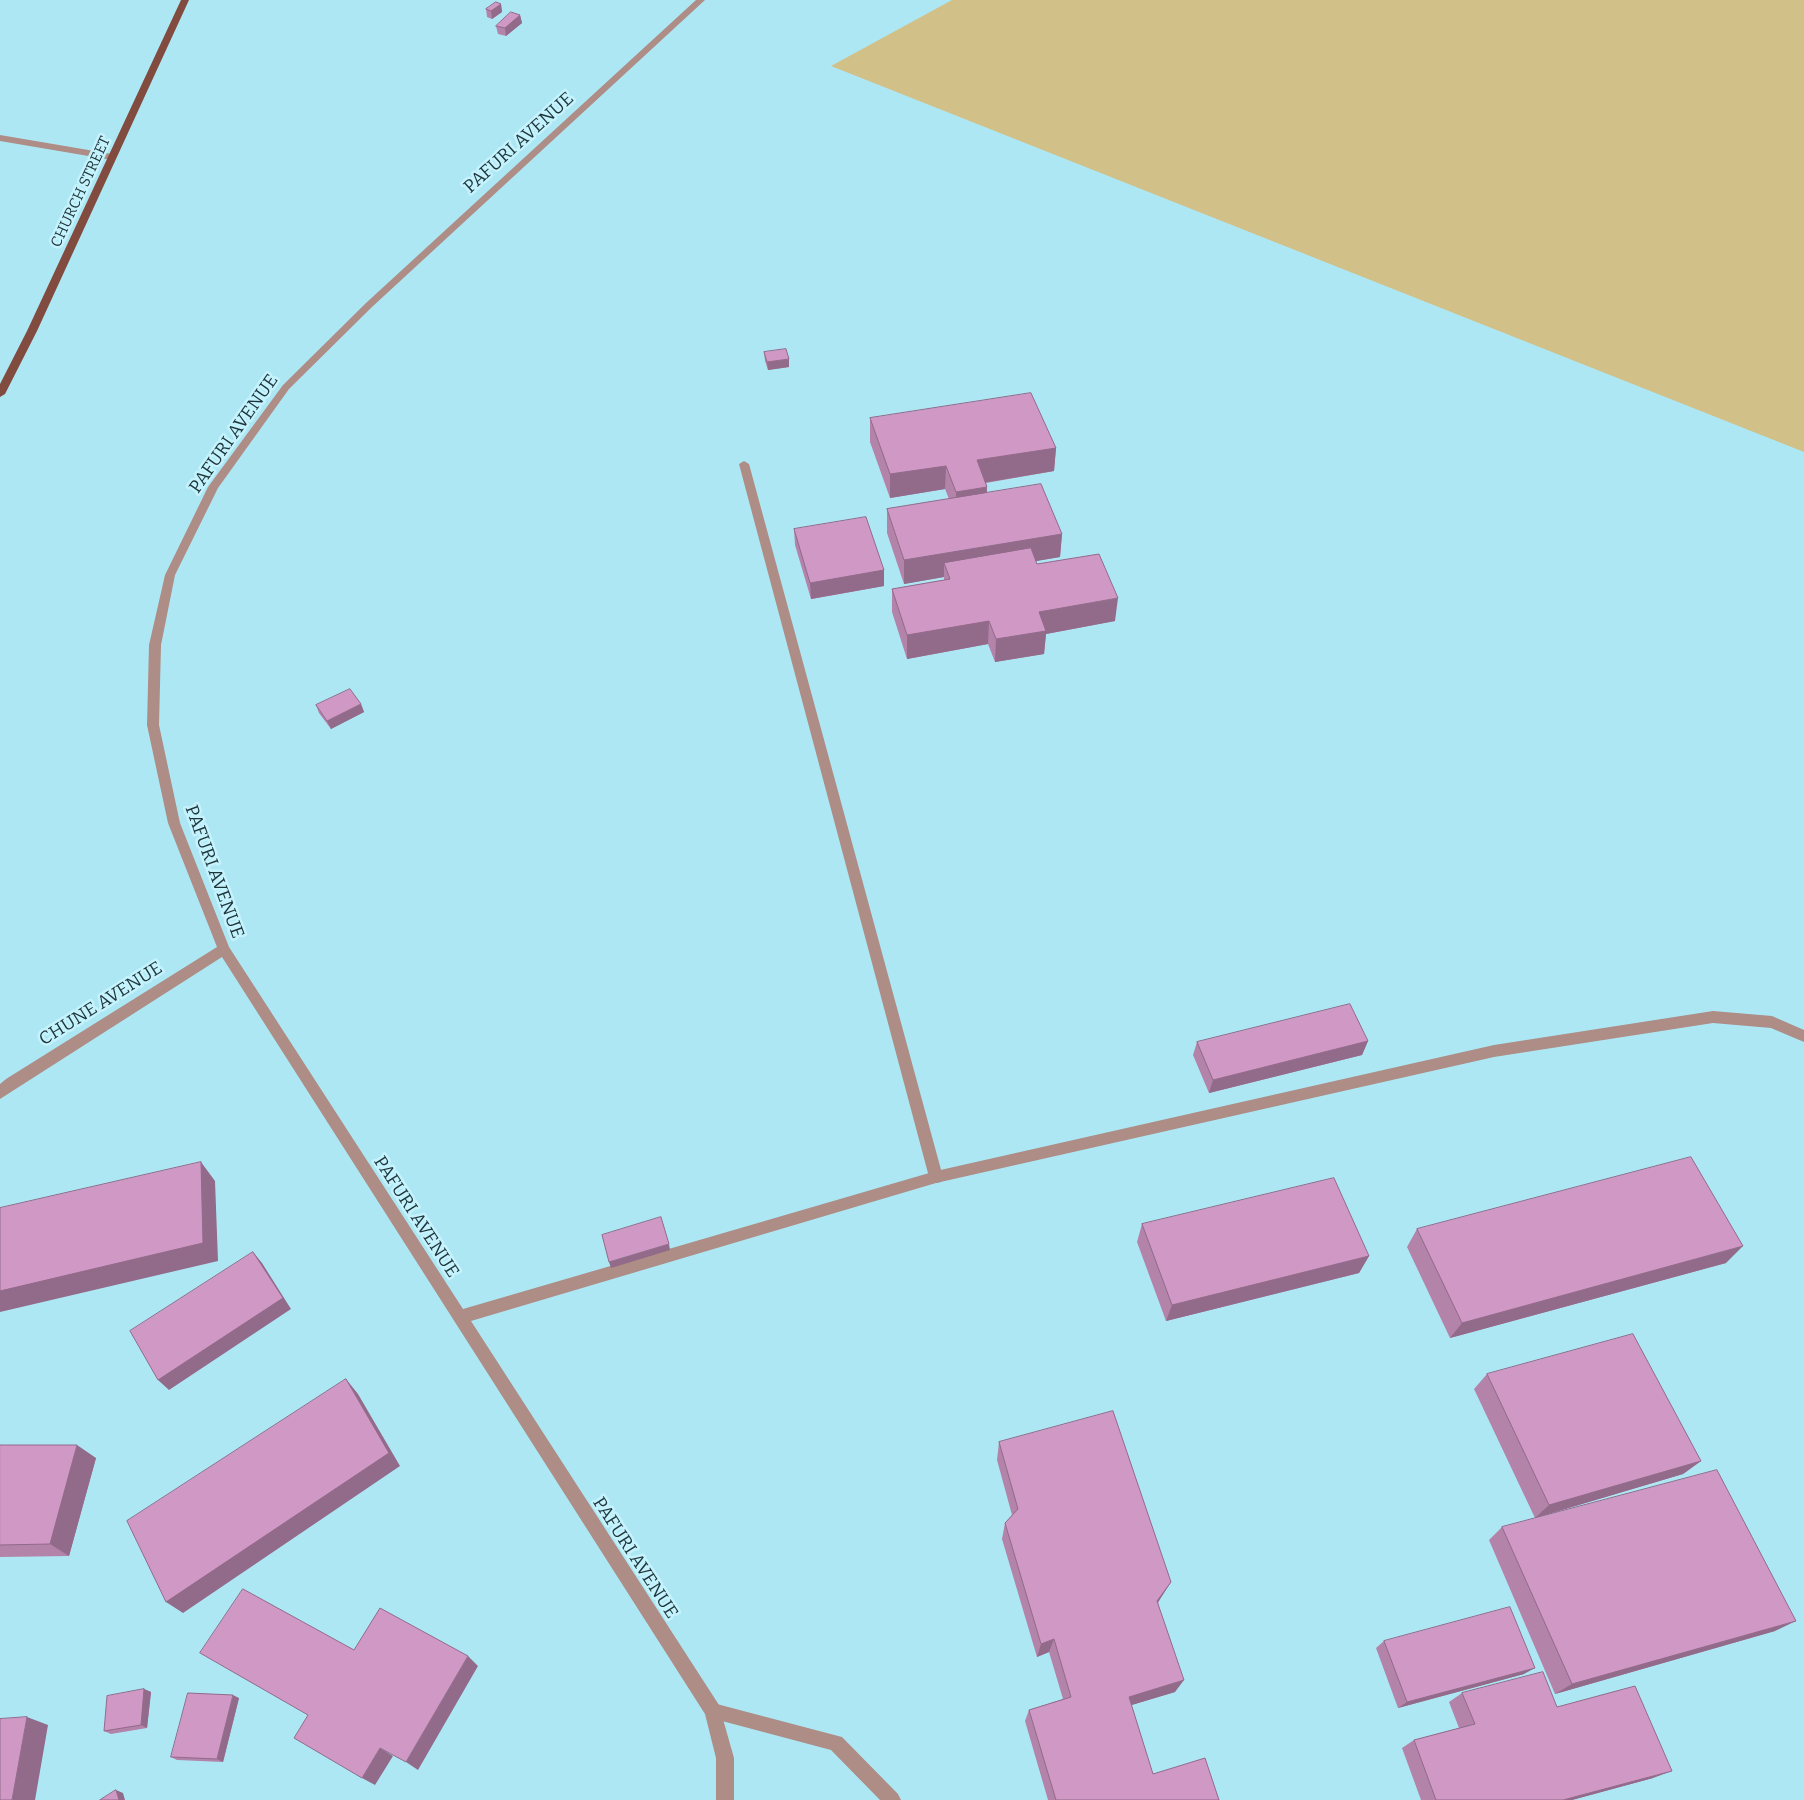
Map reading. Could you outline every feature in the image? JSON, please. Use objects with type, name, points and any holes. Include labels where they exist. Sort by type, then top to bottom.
[{"type":"main road","name":"CHURCH STREET","points":[[0,394],[32,331],[185,0]]},
{"type":"street","name":"PAFURI AVENUE","points":[[701,0],[348,325],[286,387],[213,488],[170,575],[155,645],[153,725],[174,823],[224,950],[713,1711],[724,1758],[725,1800]]},
{"type":"street","points":[[0,138],[112,157]]},
{"type":"street","points":[[744,464],[936,1176]]},
{"type":"street","name":"CHUNE AVENUE","points":[[0,1093],[11,1083],[224,950]]},
{"type":"street","points":[[460,1317],[936,1176],[1494,1051],[1713,1017],[1772,1022],[1804,1036]]},
{"type":"street","points":[[713,1711],[836,1743],[892,1800]]},
{"type":"shaded area","points":[[952,0],[1804,0],[1804,452],[831,66]]},
{"type":"building","points":[[496,2],[501,4],[491,11],[486,9]]},
{"type":"building","points":[[511,12],[520,15],[505,28],[496,26]]},
{"type":"building","points":[[786,349],[789,359],[767,362],[764,352]]},
{"type":"building","points":[[1031,393],[1056,448],[977,460],[987,487],[956,492],[946,466],[890,474],[870,418]]},
{"type":"building","points":[[1041,484],[1062,534],[904,560],[887,509]]},
{"type":"building","points":[[866,517],[884,570],[810,583],[794,529]]},
{"type":"building","points":[[1031,548],[1037,564],[1099,554],[1118,598],[1039,612],[1046,631],[996,639],[989,621],[907,635],[892,589],[950,579],[944,563]]},
{"type":"building","points":[[350,689],[361,704],[327,721],[316,705]]},
{"type":"building","points":[[1350,1004],[1368,1041],[1213,1080],[1197,1042]]},
{"type":"building","points":[[1691,1157],[1743,1246],[1462,1323],[1417,1229]]},
{"type":"building","points":[[201,1162],[203,1243],[0,1291],[0,1208]]},
{"type":"building","points":[[1334,1178],[1369,1256],[1172,1305],[1142,1224]]},
{"type":"building","points":[[661,1217],[669,1244],[609,1262],[602,1235]]},
{"type":"building","points":[[253,1252],[283,1298],[158,1380],[130,1331]]},
{"type":"building","points":[[1633,1334],[1701,1461],[1549,1505],[1487,1374]]},
{"type":"building","points":[[346,1379],[389,1453],[166,1602],[127,1521]]},
{"type":"building","points":[[1113,1411],[1171,1582],[1157,1601],[1184,1680],[1129,1697],[1153,1774],[1205,1758],[1219,1800],[1056,1800],[1029,1710],[1071,1697],[1054,1639],[1041,1644],[1005,1523],[1018,1509],[999,1442]]},
{"type":"building","points":[[0,1445],[77,1445],[50,1544],[0,1545]]},
{"type":"building","points":[[1717,1470],[1796,1621],[1572,1684],[1502,1527]]},
{"type":"building","points":[[243,1589],[354,1650],[380,1608],[468,1656],[406,1762],[380,1748],[362,1778],[294,1738],[308,1715],[200,1653]]},
{"type":"building","points":[[1510,1607],[1535,1668],[1407,1702],[1384,1641]]},
{"type":"building","points":[[1543,1672],[1557,1707],[1635,1686],[1672,1771],[1563,1800],[1436,1800],[1414,1740],[1475,1724],[1462,1693]]},
{"type":"building","points":[[144,1689],[141,1725],[104,1731],[107,1696]]},
{"type":"building","points":[[188,1693],[233,1695],[217,1759],[171,1757]]},
{"type":"building","points":[[27,1717],[12,1800],[0,1800],[0,1719]]},
{"type":"building","points":[[116,1790],[119,1800],[100,1800]]}]
